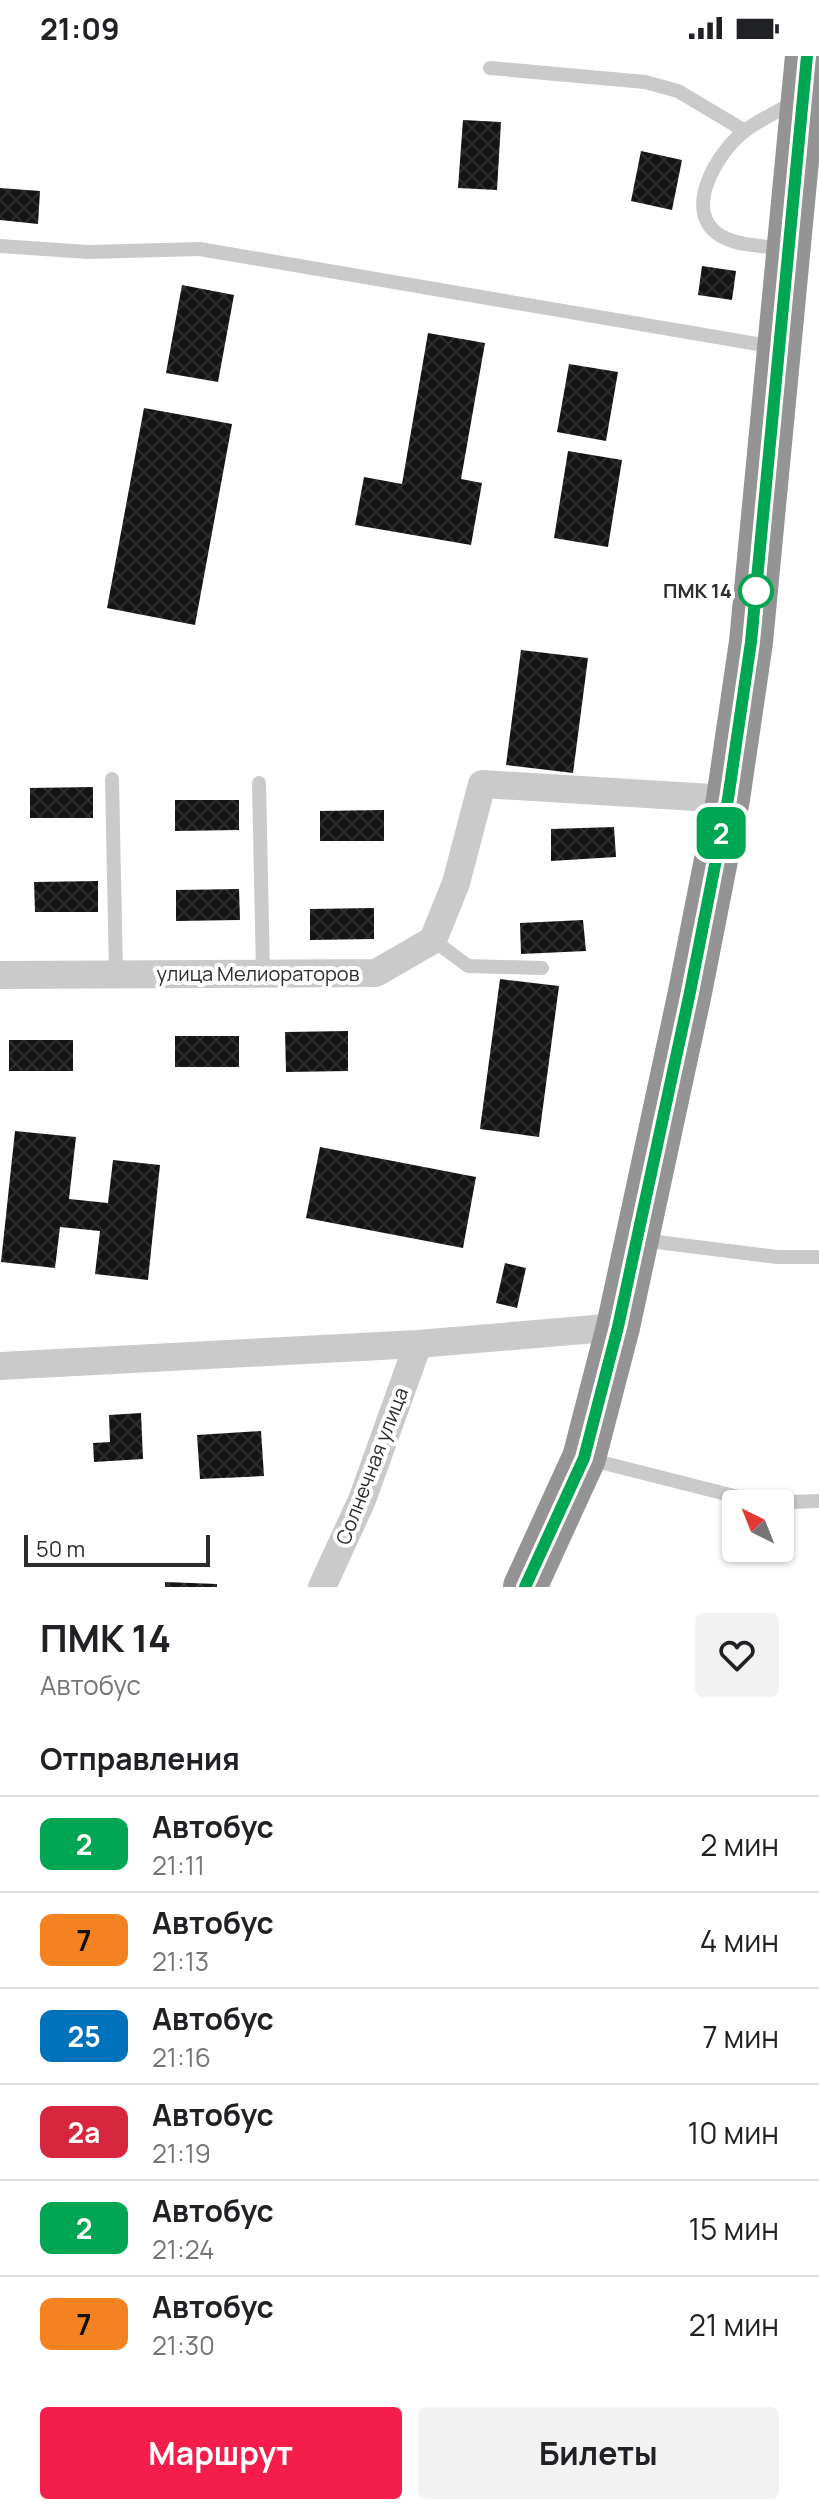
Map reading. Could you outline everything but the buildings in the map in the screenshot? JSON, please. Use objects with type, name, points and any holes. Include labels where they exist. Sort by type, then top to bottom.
[{"type":"highway","points":[[525,1587],[584,1458],[618,1327],[728,799],[751,642],[788,249],[809,84]]},
{"type":"street","points":[[433,940],[456,883],[482,784],[728,799]]},
{"type":"street","name":"улица Мелиораторов","points":[[0,975],[376,973],[433,940]]},
{"type":"street","points":[[0,1366],[418,1344],[618,1327]]},
{"type":"street","name":"Солнечная улица","points":[[322,1587],[362,1500],[418,1344]]},
{"type":"lane","points":[[490,68],[645,82],[678,91],[745,131]]},
{"type":"lane","points":[[788,249],[737,242],[721,236],[707,224],[701,208],[708,181],[724,153],[745,131],[809,84]]},
{"type":"lane","points":[[0,246],[88,252],[200,249],[778,348]]},
{"type":"lane","points":[[112,779],[116,974]]},
{"type":"lane","points":[[259,783],[263,974]]},
{"type":"lane","points":[[433,940],[468,966],[542,968]]},
{"type":"lane","points":[[636,1240],[777,1257],[819,1257]]},
{"type":"lane","points":[[584,1458],[762,1503],[819,1501]]},
{"type":"bus line","name":"2","points":[[525,1587],[584,1458],[618,1327],[728,799],[751,642],[807,56]]},
{"type":"place","name":"ПМК 14","points":[[756,591]]}]
